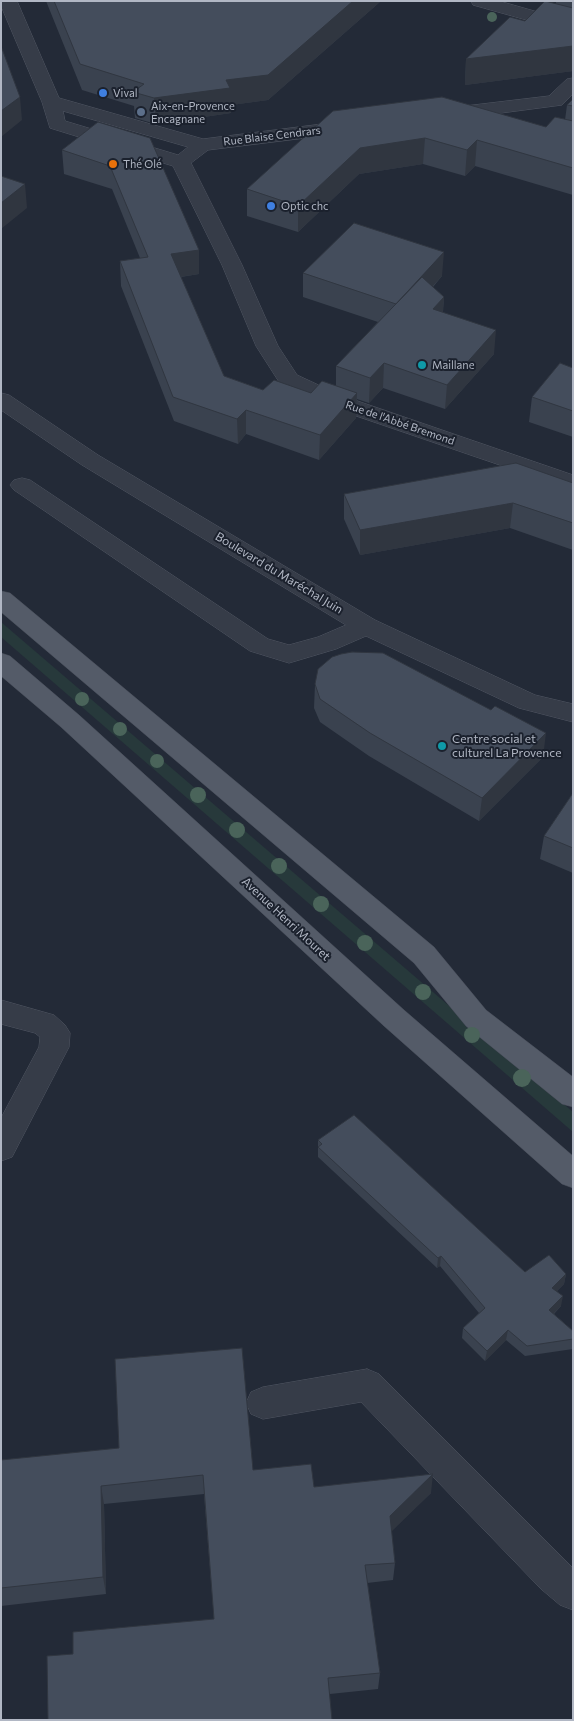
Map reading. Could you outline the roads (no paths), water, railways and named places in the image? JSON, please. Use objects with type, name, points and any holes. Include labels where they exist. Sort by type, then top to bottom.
[{"type":"main road","points":[[1,599],[424,955],[476,1018],[573,1095]]},
{"type":"main road","name":"Avenue Henri Mouret","points":[[1,662],[70,721],[394,1018],[573,1175]]},
{"type":"street","points":[[8,1],[51,102],[57,124],[181,162],[202,145]]},
{"type":"street","points":[[479,1],[527,7],[573,28]]},
{"type":"street","points":[[538,122],[573,83]]},
{"type":"street","points":[[428,117],[555,101]]},
{"type":"street","name":"Rue Blaise Cendrars","points":[[51,102],[202,145],[359,126]]},
{"type":"street","name":"Rue de l'Abbé Bremond","points":[[181,162],[232,265],[267,346],[289,380],[332,400],[573,483]]},
{"type":"street","name":"Boulevard du Maréchal Juin","points":[[1,400],[90,460],[366,626],[528,702],[573,713]]},
{"type":"street","points":[[22,485],[259,645],[289,654],[326,643],[366,626]]},
{"type":"street","points":[[1,1012],[44,1023],[55,1033],[54,1047],[1,1148]]},
{"type":"street","points":[[263,1403],[367,1385],[554,1576],[573,1592]]},
{"type":"place","name":"Vival","points":[[103,93]]},
{"type":"place","name":"Aix-en-Provence Encagnane","points":[[141,112]]},
{"type":"place","name":"Thé Olé","points":[[113,164]]},
{"type":"place","name":"Optic chc","points":[[271,206]]},
{"type":"place","name":"Maillane","points":[[422,365]]},
{"type":"place","name":"Centre social et culturel La Provence","points":[[442,746]]}]
